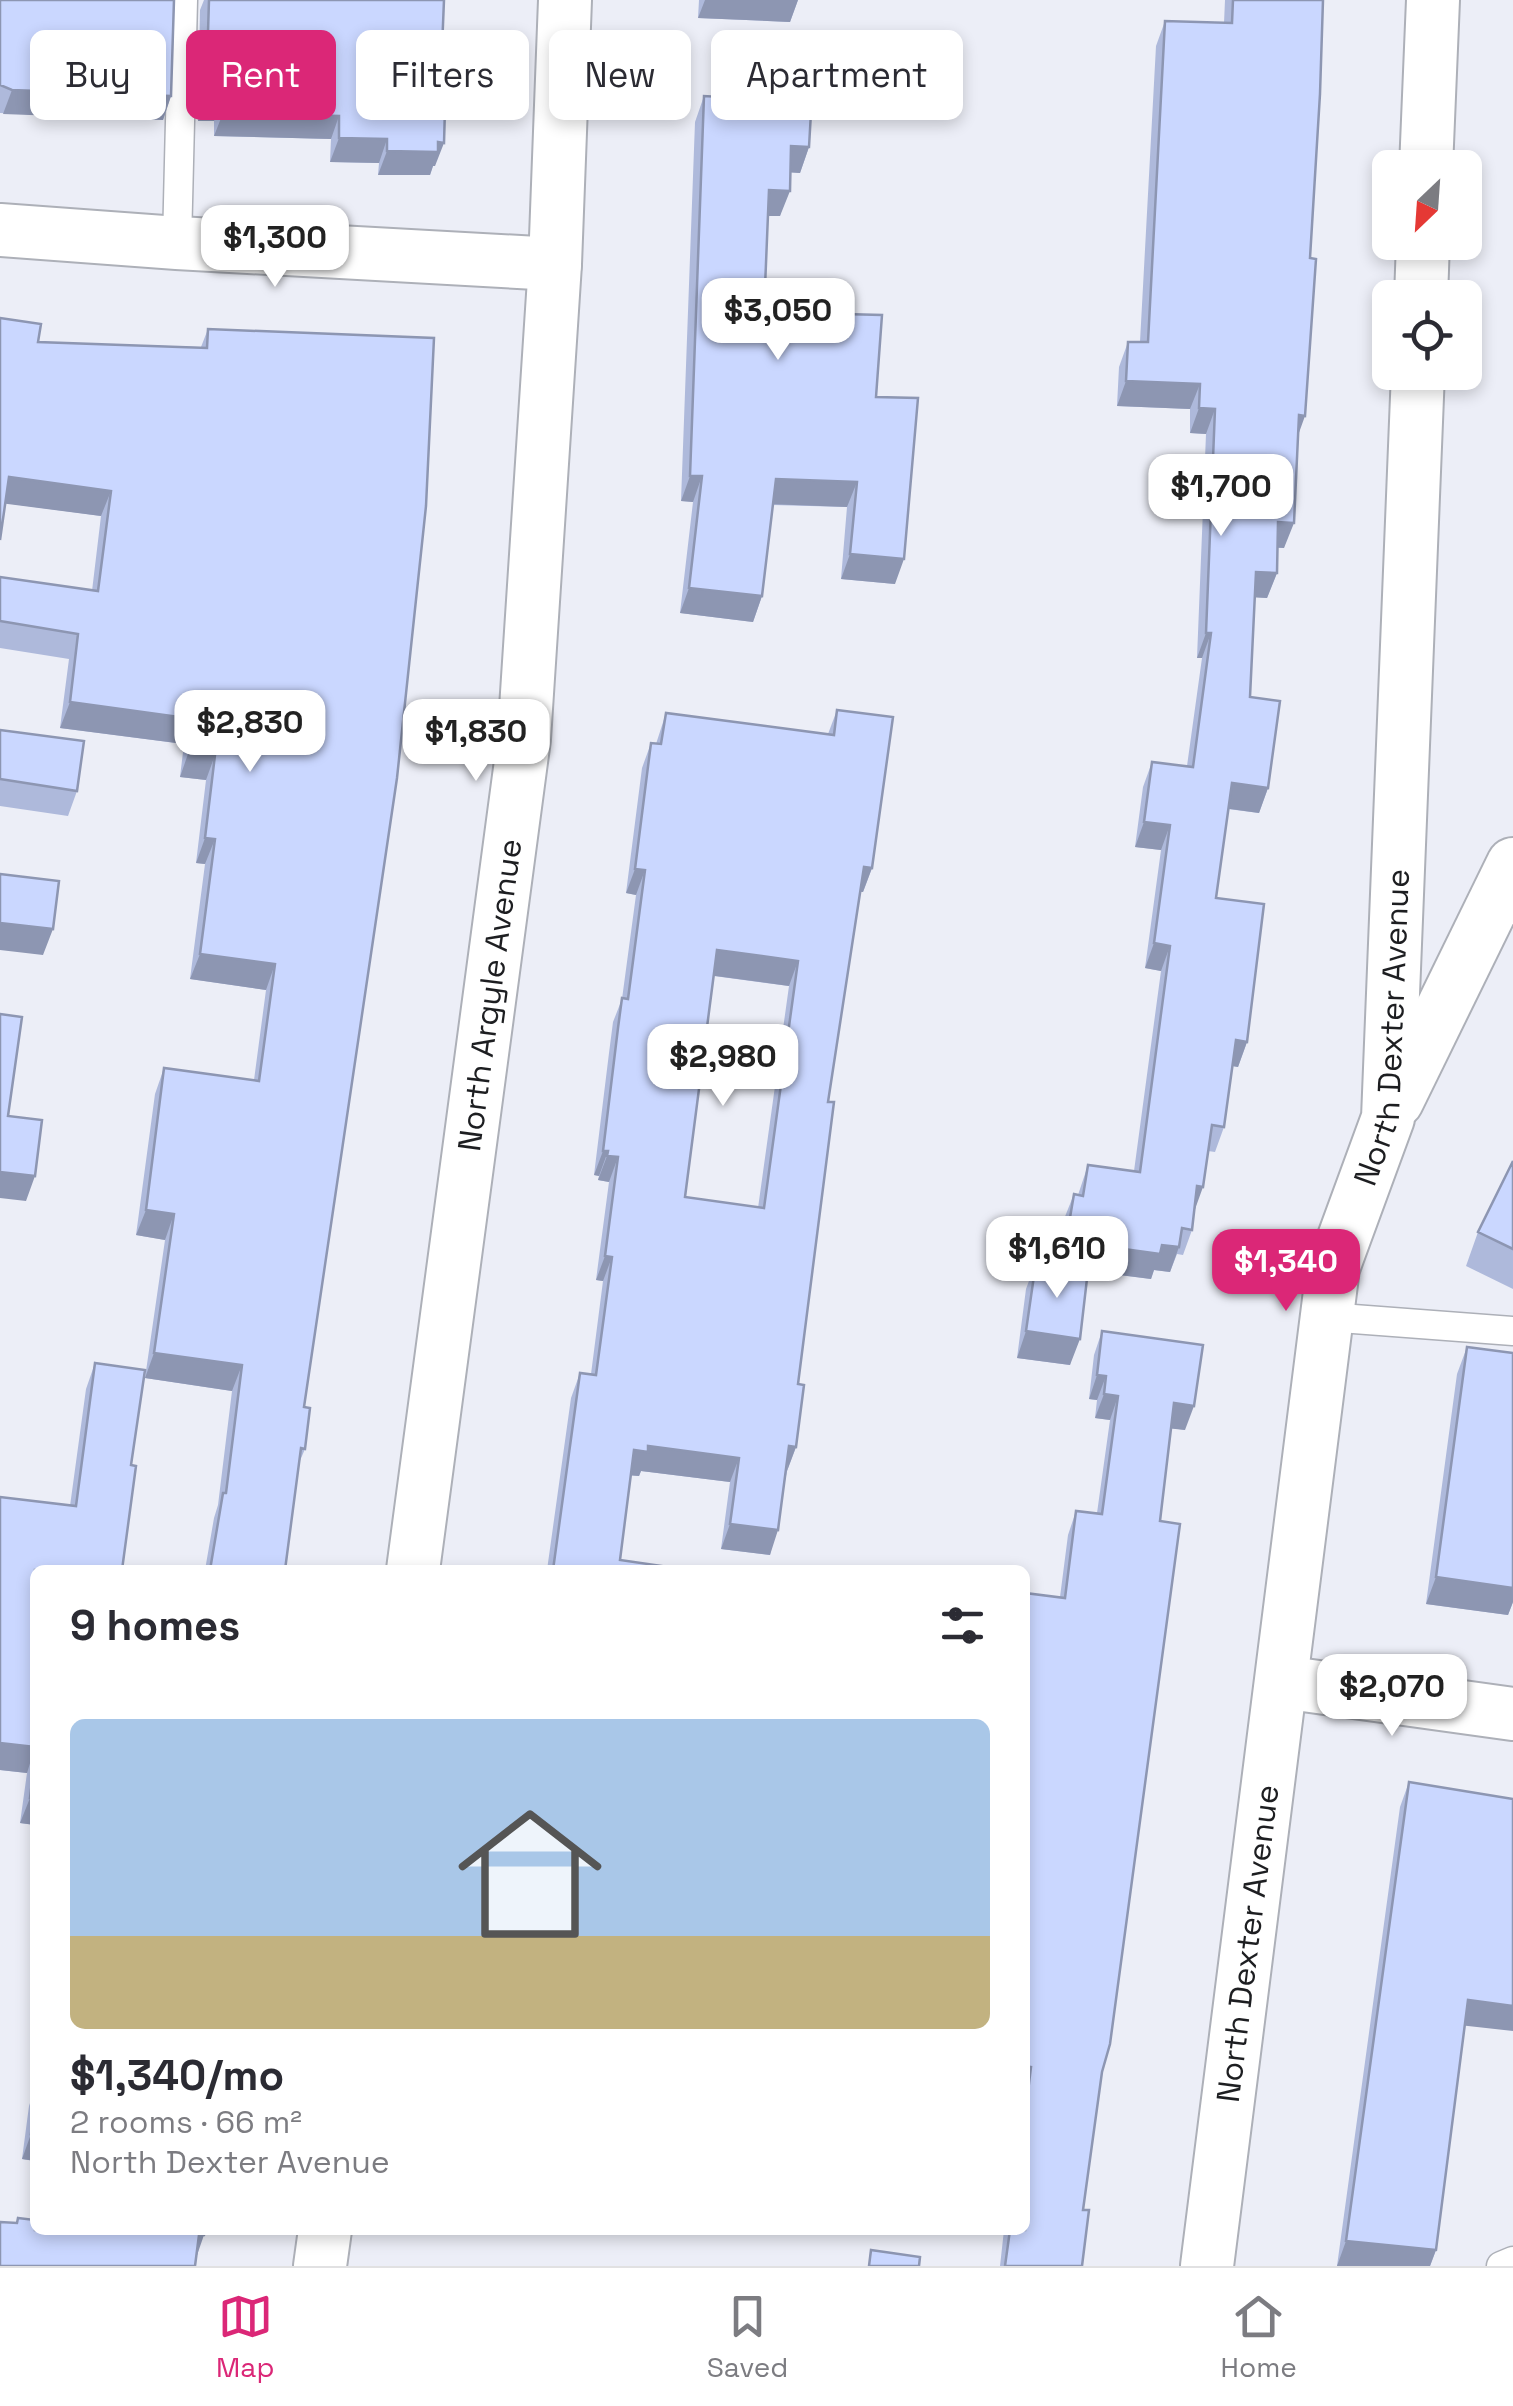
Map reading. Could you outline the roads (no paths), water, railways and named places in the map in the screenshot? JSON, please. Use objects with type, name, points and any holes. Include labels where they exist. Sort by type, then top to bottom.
[{"type":"street","name":"North Argyle Avenue","points":[[414,1565],[524,739],[555,264],[564,0]]},
{"type":"street","points":[[1427,150],[1433,0]]},
{"type":"street","points":[[0,230],[177,244],[555,264]]},
{"type":"street","name":"North Dexter Avenue","points":[[1208,2266],[1334,1268],[1388,1118],[1417,390]]},
{"type":"street","points":[[1388,1118],[1513,864]]},
{"type":"street","points":[[1282,1682],[1513,1714]]},
{"type":"street","points":[[320,2266],[324,2235]]},
{"type":"lane","points":[[177,244],[184,0]]},
{"type":"lane","points":[[1328,1317],[1513,1331]]},
{"type":"lane","points":[[1501,2266],[1513,2261]]}]
